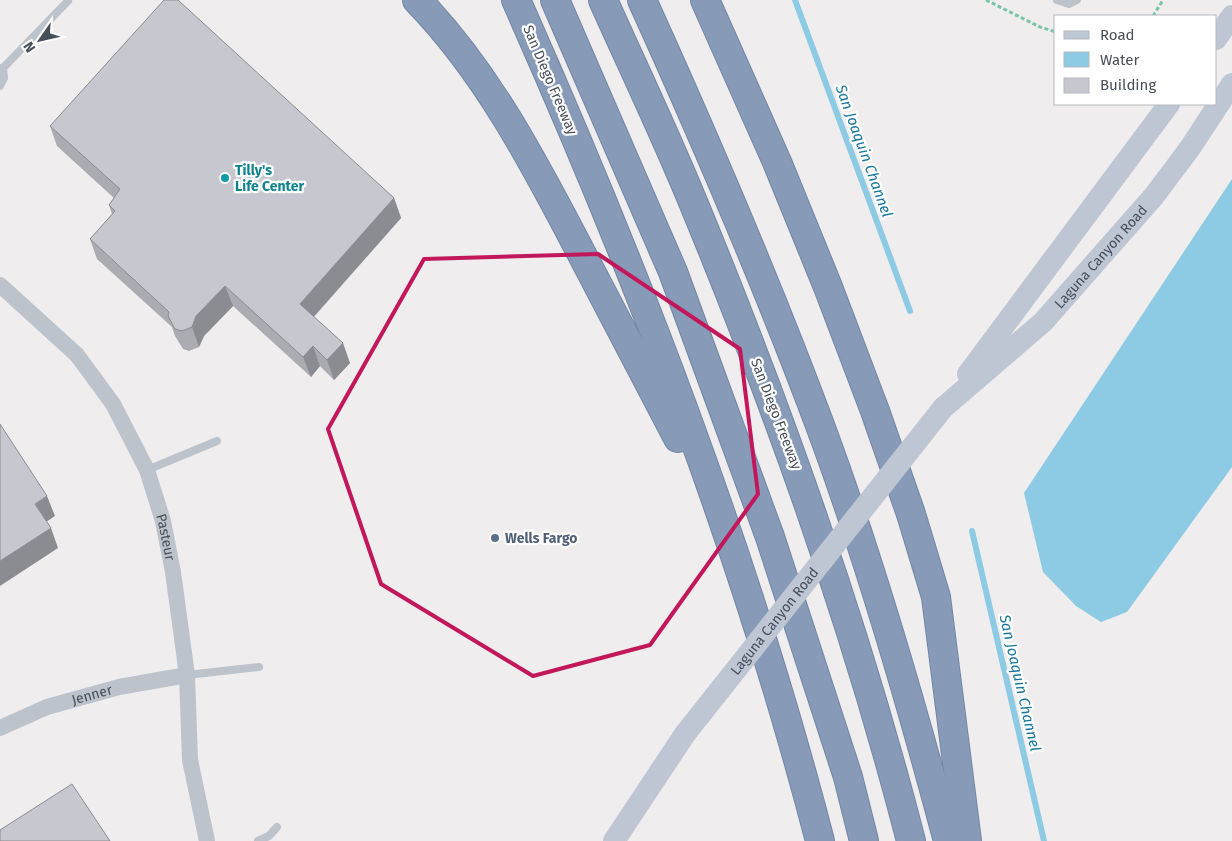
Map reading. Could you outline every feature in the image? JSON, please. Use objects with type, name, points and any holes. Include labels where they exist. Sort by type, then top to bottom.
[{"type":"highway","points":[[416,0],[442,26],[476,71],[529,154],[728,534]]},
{"type":"highway","name":"San Diego Freeway","points":[[516,0],[554,86],[647,311],[728,534],[802,774],[820,841]]},
{"type":"highway","points":[[555,0],[673,272],[757,501],[848,777],[864,841]]},
{"type":"highway","name":"San Diego Freeway","points":[[603,0],[692,199],[795,465],[863,668],[911,841]]},
{"type":"highway","points":[[642,0],[749,242],[821,430],[894,649],[948,841]]},
{"type":"highway","points":[[705,0],[777,162],[875,412],[911,514],[936,597],[967,841]]},
{"type":"highway","points":[[724,0],[777,162]]},
{"type":"main road","points":[[1217,38],[1232,16]]},
{"type":"main road","name":"Laguna Canyon Road","points":[[944,408],[1043,322],[1154,196],[1190,148],[1232,84]]},
{"type":"main road","name":"Laguna Canyon Road","points":[[614,841],[685,734],[944,408],[1168,105]]},
{"type":"street","name":"Pasteur","points":[[0,285],[77,356],[113,404],[147,470],[163,521],[173,572],[187,675],[190,760],[207,841]]},
{"type":"street","name":"Jenner","points":[[0,728],[56,705],[119,687],[187,675]]},
{"type":"lane","points":[[1057,0],[1069,4],[1077,0]]},
{"type":"lane","points":[[0,86],[4,78],[1,68],[68,1]]},
{"type":"lane","points":[[147,470],[217,440]]},
{"type":"lane","points":[[187,675],[259,667]]},
{"type":"lane","points":[[258,841],[269,836],[277,827]]},
{"type":"path","points":[[986,0],[1040,27],[1054,31]]},
{"type":"path","points":[[1154,15],[1163,0]]},
{"type":"highlighted area","points":[[598,254],[740,349],[758,494],[650,645],[533,676],[381,584],[328,429],[424,259]]},
{"type":"water","points":[[1232,179],[1232,467],[1127,612],[1101,622],[1076,606],[1043,572],[1024,493]]},
{"type":"building","name":"Tilly's Life Center","points":[[164,0],[178,0],[394,198],[300,304],[343,343],[327,360],[313,346],[303,357],[225,286],[196,316],[192,327],[182,331],[175,329],[168,316],[169,312],[90,239],[115,211],[109,205],[120,189],[50,126]]},
{"type":"building","points":[[0,424],[47,496],[35,504],[51,528],[0,561]]},
{"type":"building","points":[[72,784],[110,841],[0,841],[0,830]]},
{"type":"waterway","name":"San Joaquin Channel","points":[[795,0],[910,311]]},
{"type":"waterway","name":"San Joaquin Channel","points":[[972,531],[1044,841]]},
{"type":"place","name":"Tilly's Life Center","points":[[225,178]]},
{"type":"place","name":"Wells Fargo","points":[[495,538]]}]
